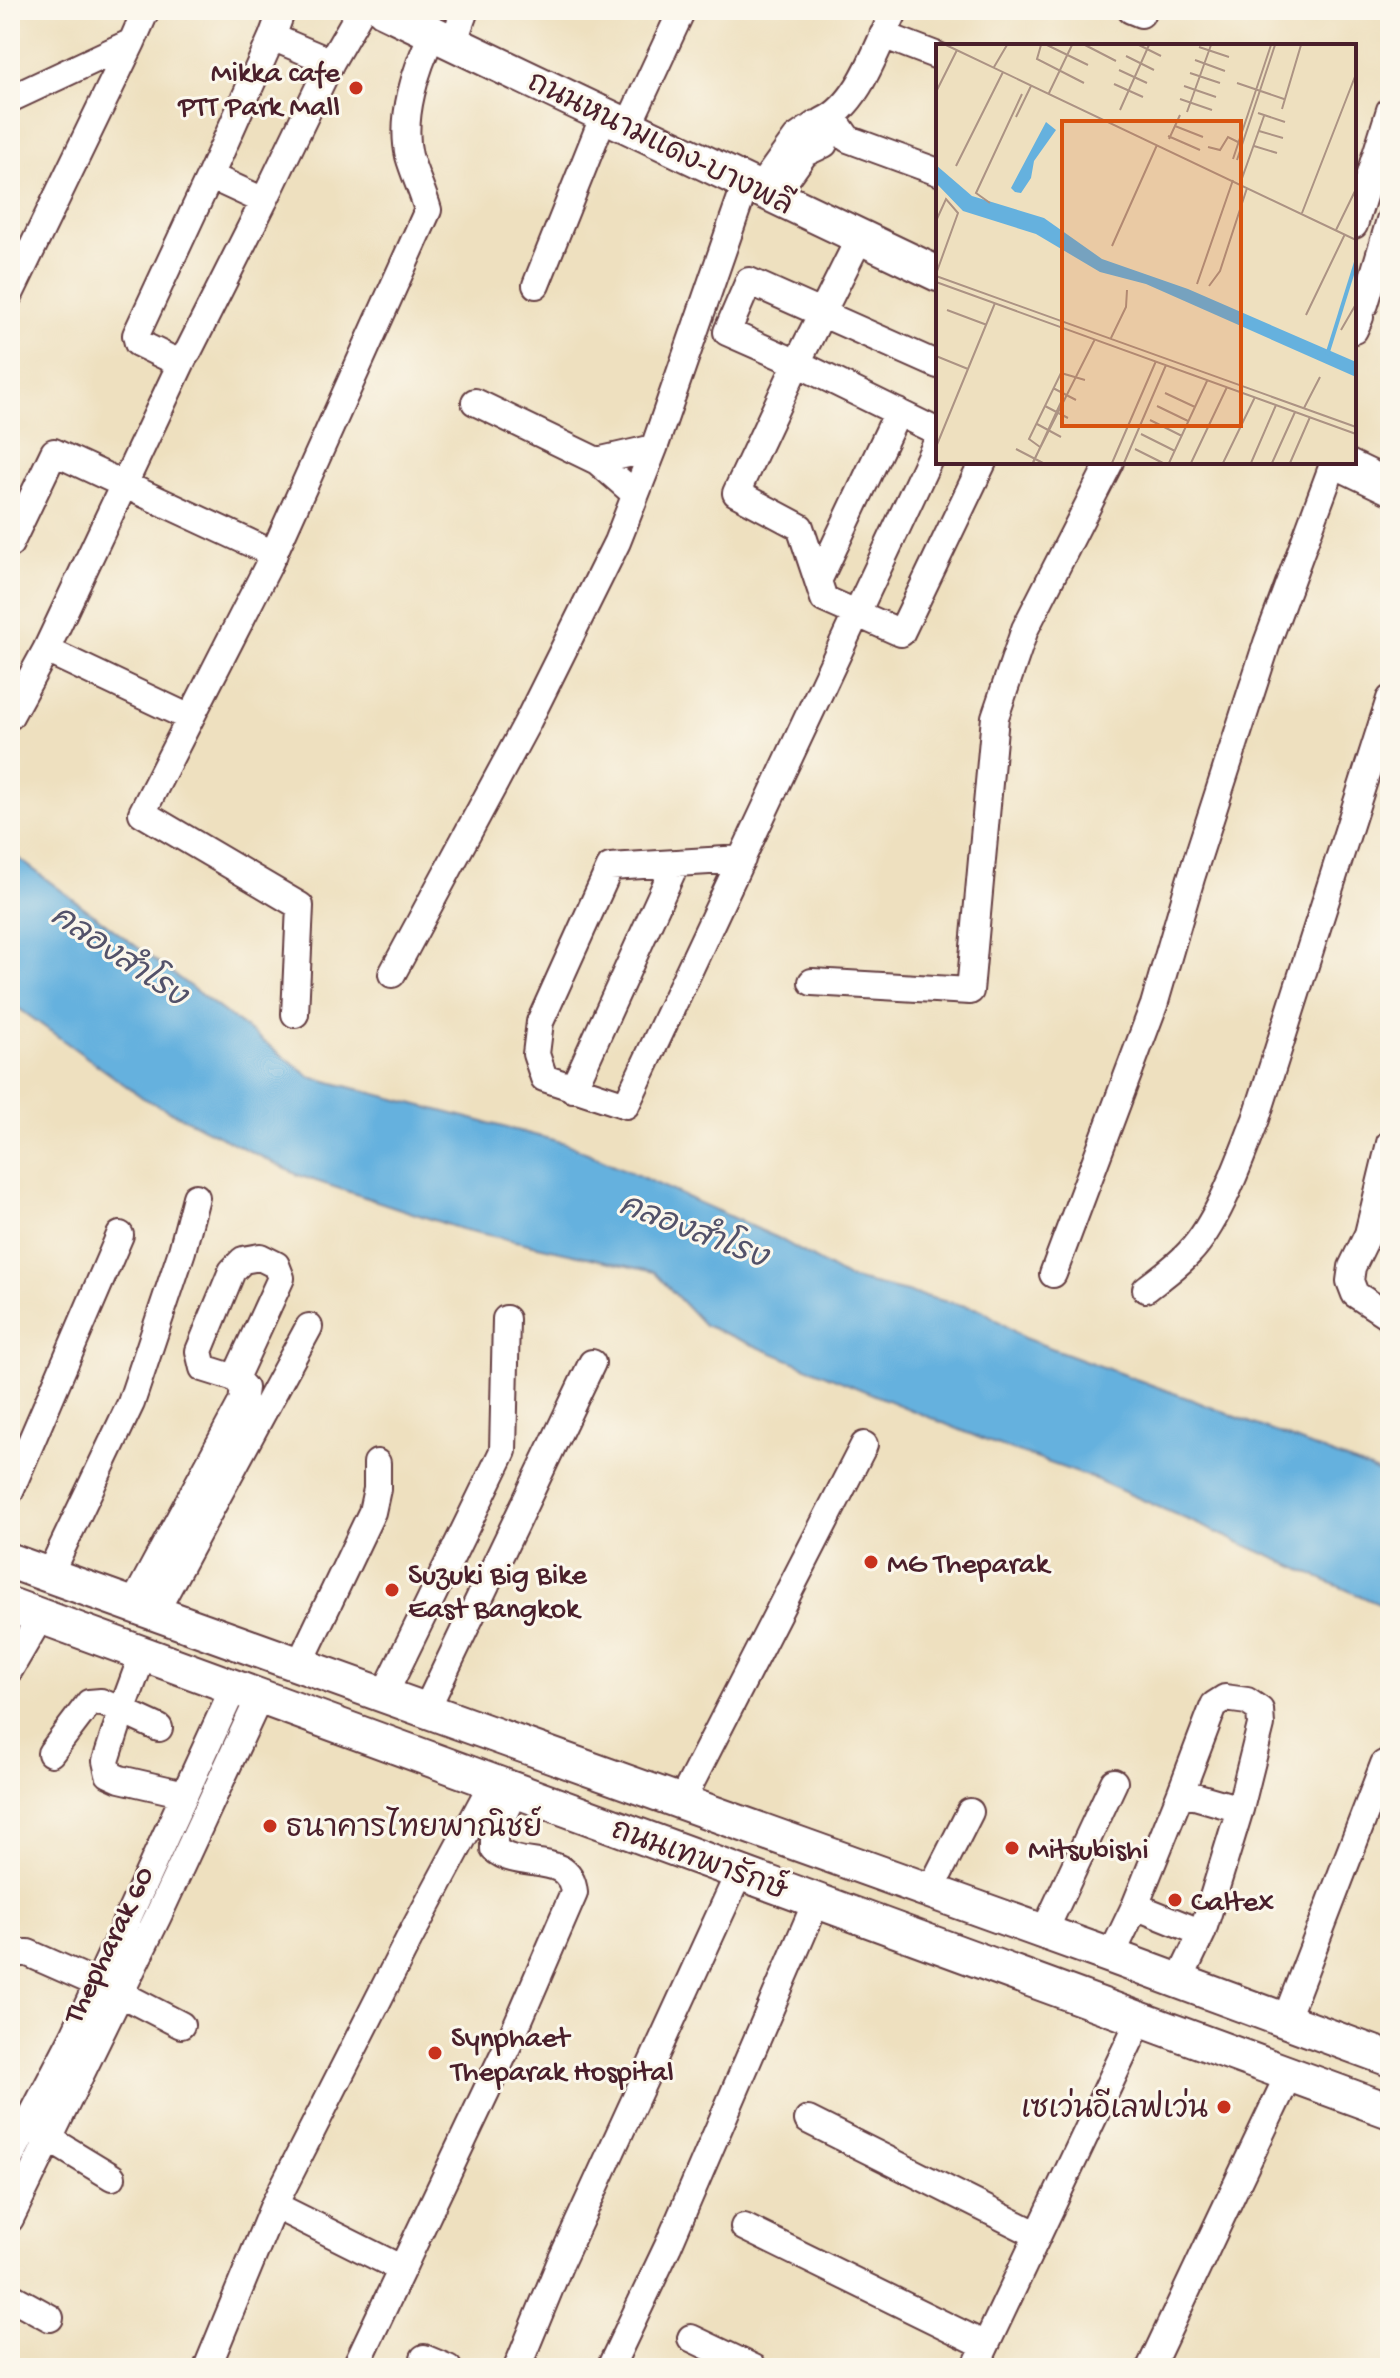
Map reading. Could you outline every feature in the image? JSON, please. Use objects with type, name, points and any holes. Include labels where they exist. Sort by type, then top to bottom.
[{"type":"main road","name":"ถนนหนามแดง-บางพลี","points":[[384,10],[936,273]]},
{"type":"main road","points":[[1341,464],[1390,485]]},
{"type":"main road","name":"ถนนเทพารักษ์","points":[[10,1561],[1390,2059]]},
{"type":"main road","name":"ถนนเทพารักษ์","points":[[26,1610],[1390,2111]]},
{"type":"street","points":[[10,294],[146,10]]},
{"type":"street","points":[[184,357],[175,361],[138,343],[136,335],[282,10]]},
{"type":"street","points":[[10,716],[46,650],[184,357],[331,62],[361,10]]},
{"type":"street","points":[[295,1014],[300,906],[142,813],[274,554],[428,210],[409,157],[406,133],[415,71],[465,10]]},
{"type":"street","points":[[536,285],[616,121],[682,10]]},
{"type":"street","points":[[392,974],[526,725],[617,542],[760,190],[796,138],[852,126],[855,116],[853,95],[895,10]]},
{"type":"street","points":[[883,35],[936,55]]},
{"type":"street","points":[[272,37],[331,62]]},
{"type":"street","points":[[10,99],[132,42]]},
{"type":"street","points":[[1356,218],[1390,110]]},
{"type":"street","points":[[828,130],[936,171]]},
{"type":"street","points":[[210,176],[264,201]]},
{"type":"street","points":[[1360,317],[1390,220]]},
{"type":"street","points":[[860,237],[736,493],[800,527],[824,599],[901,633],[982,464]]},
{"type":"street","points":[[936,364],[749,281],[727,332],[936,431]]},
{"type":"street","points":[[475,402],[597,461],[635,494]]},
{"type":"street","points":[[818,581],[898,412]]},
{"type":"street","points":[[742,859],[610,867],[540,1022],[536,1054],[544,1078],[626,1105],[742,859],[936,444]]},
{"type":"street","points":[[597,461],[654,448]]},
{"type":"street","points":[[10,544],[54,452],[274,554]]},
{"type":"street","points":[[812,982],[970,991],[995,717],[1025,629],[1109,464]]},
{"type":"street","points":[[1053,1274],[1154,1005],[1191,878],[1267,643],[1335,464]]},
{"type":"street","points":[[46,650],[190,718]]},
{"type":"street","points":[[1146,1289],[1190,1252],[1214,1216],[1237,1168],[1256,1119],[1390,699]]},
{"type":"street","points":[[573,1089],[676,863]]},
{"type":"street","points":[[1389,1150],[1368,1234],[1352,1267],[1350,1281],[1355,1294],[1390,1317]]},
{"type":"street","points":[[49,1575],[131,1403],[182,1251],[196,1197]]},
{"type":"street","points":[[10,1491],[120,1235]]},
{"type":"street","points":[[384,1695],[503,1451],[506,1319]]},
{"type":"street","points":[[144,1608],[309,1327]]},
{"type":"street","points":[[426,1710],[592,1363]]},
{"type":"street","points":[[144,1608],[242,1402],[244,1388],[235,1378]]},
{"type":"street","points":[[681,1802],[864,1445]]},
{"type":"street","points":[[299,1665],[372,1512],[377,1489],[377,1463]]},
{"type":"street","points":[[10,1669],[26,1610]]},
{"type":"street","points":[[143,1654],[106,1761],[109,1774],[185,1794]]},
{"type":"street","name":"Thepharak 60","points":[[146,1910],[185,1794],[247,1692]]},
{"type":"street","name":"Thepharak 60","points":[[10,2158],[108,1989],[247,1692]]},
{"type":"street","points":[[1111,1956],[1135,1906],[1214,1705],[1225,1698],[1247,1701],[1260,1710],[1261,1725],[1240,1809],[1202,1933],[1179,1981]]},
{"type":"street","points":[[51,1753],[89,1703],[101,1702],[159,1728]]},
{"type":"street","points":[[1285,2021],[1384,1764]]},
{"type":"street","points":[[1044,1932],[1114,1782]]},
{"type":"street","points":[[207,2368],[274,2205],[409,1939],[450,1867],[505,1786]]},
{"type":"street","points":[[355,2368],[509,2043],[574,1893],[573,1880],[568,1872],[504,1857],[494,1849],[505,1786]]},
{"type":"street","points":[[1181,1792],[1240,1809]]},
{"type":"street","points":[[930,1891],[970,1812]]},
{"type":"street","points":[[517,2368],[561,2261],[739,1873]]},
{"type":"street","points":[[610,2368],[668,2246],[817,1900]]},
{"type":"street","points":[[1135,1906],[1202,1933]]},
{"type":"street","points":[[10,1953],[28,1953],[181,2025]]},
{"type":"street","points":[[744,2227],[980,2356],[1140,2019]]},
{"type":"street","points":[[1150,2368],[1289,2074]]},
{"type":"street","points":[[808,2120],[1038,2235]]},
{"type":"street","points":[[29,2127],[112,2177]]},
{"type":"street","name":"Thepharak 60","points":[[10,2219],[29,2127]]},
{"type":"street","points":[[274,2205],[400,2268]]},
{"type":"street","points":[[10,2296],[50,2318]]},
{"type":"street","points":[[691,2338],[754,2368]]},
{"type":"water","name":"คลองสำโรง","points":[[10,852],[311,1077],[565,1143],[778,1238],[848,1278],[982,1310],[1024,1338],[1390,1477],[1390,1609],[1095,1479],[987,1441],[704,1325],[654,1272],[461,1229],[298,1175],[143,1098],[10,1002]]},
{"type":"place","name":"Mikka cafe PTT Park Mall","points":[[356,88]]},
{"type":"place","name":"MG Theparak","points":[[871,1562]]},
{"type":"place","name":"Suzuki Big Bike East Bangkok","points":[[392,1590]]},
{"type":"place","name":"ธนาคารไทยพาณิชย์","points":[[270,1826]]},
{"type":"place","name":"Mitsubishi","points":[[1012,1848]]},
{"type":"place","name":"Caltex","points":[[1175,1900]]},
{"type":"place","name":"Synphaet Theparak Hospital","points":[[435,2053]]},
{"type":"place","name":"เซเว่นอีเลฟเว่น","points":[[1224,2107]]}]
